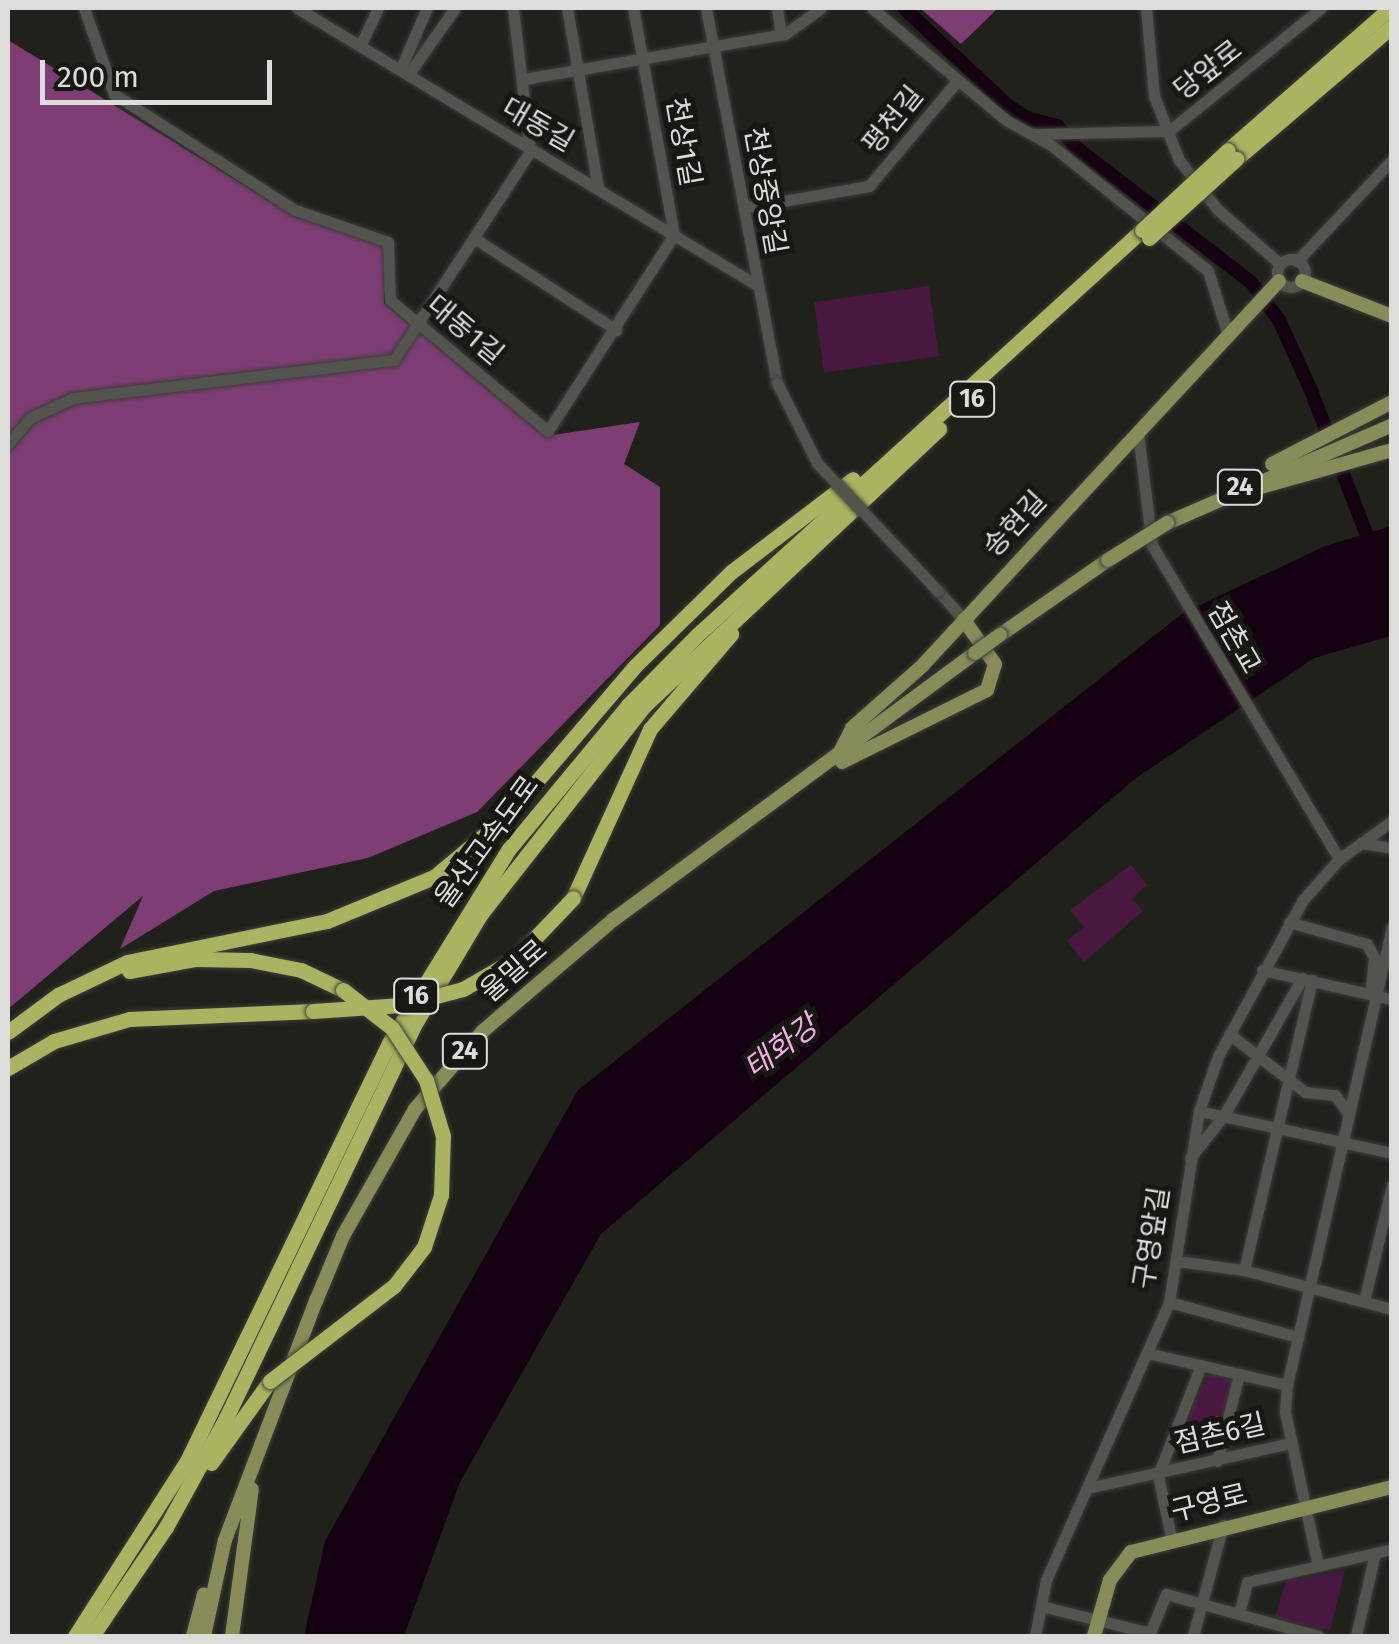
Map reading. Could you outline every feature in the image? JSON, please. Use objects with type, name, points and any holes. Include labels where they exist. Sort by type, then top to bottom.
[{"type":"highway","points":[[1380,8],[1382,31]]},
{"type":"highway","name":"16","points":[[1145,234],[1232,155],[1382,31],[1390,8]]},
{"type":"highway","name":"울산고속도로","points":[[75,1636],[213,1413],[388,1043],[479,892],[628,705],[894,454],[1145,234]]},
{"type":"highway","name":"울산고속도로","points":[[92,1636],[166,1527],[252,1368],[416,1022],[480,914],[609,745],[796,560],[1145,234]]},
{"type":"highway","points":[[8,1036],[58,995],[127,962],[327,921],[434,877],[507,816],[635,666],[731,572],[870,466],[894,454]]},
{"type":"highway","points":[[8,1068],[74,1033],[128,1019],[402,1004],[463,989],[515,959],[573,898],[660,714],[788,578],[796,560]]},
{"type":"highway","points":[[8,1036],[82,990],[167,962],[224,958],[279,964],[343,990],[392,1028],[426,1080],[444,1136],[441,1194],[424,1247],[394,1286],[270,1381],[166,1527]]},
{"type":"main road","points":[[1302,280],[1350,304],[1392,316]]},
{"type":"main road","points":[[1138,433],[1276,285]]},
{"type":"main road","points":[[1310,448],[1392,402]]},
{"type":"main road","name":"24","points":[[1208,502],[1310,448],[1358,438],[1392,425]]},
{"type":"main road","name":"송현길","points":[[838,757],[852,728],[964,620],[1138,433]]},
{"type":"main road","points":[[1208,502],[1392,450]]},
{"type":"main road","name":"울밀로","points":[[204,1636],[220,1556],[343,1236],[385,1156],[436,1082],[509,1007],[613,920],[1000,635],[1108,560],[1208,502]]},
{"type":"main road","points":[[810,778],[986,690],[995,664],[964,620]]},
{"type":"main road","points":[[232,1636],[240,1552],[264,1438]]},
{"type":"main road","name":"구영로","points":[[1094,1636],[1120,1564],[1131,1552],[1171,1538],[1392,1487]]},
{"type":"main road","points":[[193,1636],[220,1556]]},
{"type":"street","name":"대동1길","points":[[84,8],[114,94],[295,210],[388,242],[390,300],[548,431],[674,235]]},
{"type":"street","name":"대동길","points":[[297,8],[316,12],[360,46],[755,284]]},
{"type":"street","points":[[360,46],[378,8]]},
{"type":"street","points":[[404,73],[426,8]]},
{"type":"street","points":[[404,73],[455,8]]},
{"type":"street","points":[[8,444],[30,418],[73,398],[394,360],[477,240],[530,151],[513,8]]},
{"type":"street","points":[[566,8],[598,188]]},
{"type":"street","name":"천상1길","points":[[634,8],[674,235]]},
{"type":"street","name":"천상중앙길","points":[[706,8],[755,284],[777,383],[817,463],[964,620]]},
{"type":"street","points":[[776,8],[781,34]]},
{"type":"street","points":[[524,79],[781,34],[821,8]]},
{"type":"street","name":"평천길","points":[[872,8],[958,80],[1123,201],[1208,271],[1228,336]]},
{"type":"street","name":"당앞로","points":[[1146,8],[1154,96],[1170,130],[1178,160],[1217,209],[1280,264]]},
{"type":"street","name":"당앞로","points":[[1170,130],[1321,8]]},
{"type":"street","name":"평천길","points":[[744,208],[869,186],[958,80]]},
{"type":"street","points":[[1028,134],[1170,130]]},
{"type":"street","points":[[1297,261],[1302,280],[1291,287],[1276,285],[1280,264],[1297,261],[1392,160]]},
{"type":"street","points":[[477,240],[616,330]]},
{"type":"street","name":"점촌교","points":[[1138,433],[1146,470],[1146,521],[1160,562],[1339,859]]},
{"type":"street","name":"구영앞길","points":[[1035,1636],[1046,1580],[1092,1488],[1169,1302],[1199,1110],[1229,1034],[1289,922],[1339,859],[1392,820]]},
{"type":"street","points":[[1361,843],[1392,848]]},
{"type":"street","points":[[1289,922],[1367,944],[1374,958],[1373,994]]},
{"type":"street","name":"점촌6길","points":[[1318,1566],[1291,1443],[1287,1384],[1373,994],[1392,927]]},
{"type":"street","points":[[1262,970],[1392,999]]},
{"type":"street","points":[[1190,1158],[1224,1116],[1255,1059],[1307,979]]},
{"type":"street","points":[[1244,1270],[1289,1079],[1307,979]]},
{"type":"street","points":[[1229,1034],[1255,1059],[1305,1092],[1334,1095],[1348,1113]]},
{"type":"street","points":[[1199,1110],[1392,1153]]},
{"type":"street","points":[[1364,1302],[1392,1185]]},
{"type":"street","points":[[1177,1261],[1244,1270],[1392,1309]]},
{"type":"street","points":[[1169,1302],[1298,1337]]},
{"type":"street","name":"점촌6길","points":[[1147,1353],[1287,1384]]},
{"type":"street","name":"점촌6길","points":[[1158,1475],[1201,1365]]},
{"type":"street","points":[[1218,1461],[1239,1374]]},
{"type":"street","name":"점촌6길","points":[[1158,1475],[1291,1443]]},
{"type":"street","points":[[1092,1488],[1158,1475],[1171,1538]]},
{"type":"street","points":[[1193,1636],[1223,1526]]},
{"type":"street","points":[[1239,1614],[1247,1582],[1392,1549]]},
{"type":"street","points":[[1356,1636],[1375,1552]]},
{"type":"street","points":[[1041,1606],[1150,1634],[1166,1594],[1318,1636]]},
{"type":"shaded area","points":[[920,8],[998,8],[961,44]]},
{"type":"shaded area","points":[[8,40],[294,216],[387,247],[384,303],[546,436],[640,422],[624,464],[660,487],[660,625],[477,812],[368,858],[214,891],[120,949],[143,896],[8,1009]]},
{"type":"shaded area","points":[[929,286],[939,356],[824,372],[814,302]]},
{"type":"shaded area","points":[[1131,865],[1147,885],[1132,898],[1143,911],[1084,962],[1067,941],[1084,927],[1070,910]]},
{"type":"shaded area","points":[[1210,1370],[1232,1381],[1219,1433],[1185,1424]]},
{"type":"shaded area","points":[[1345,1570],[1330,1631],[1275,1617],[1286,1581]]},
{"type":"water","name":"태화강","points":[[1391,526],[1391,636],[1314,658],[1136,778],[601,1234],[460,1482],[404,1636],[304,1636],[325,1541],[578,1090],[1183,613],[1325,546]]},
{"type":"waterway","points":[[904,8],[1007,105],[1027,118],[1057,126],[1078,149],[1252,283],[1279,320],[1310,388],[1373,551]]}]
